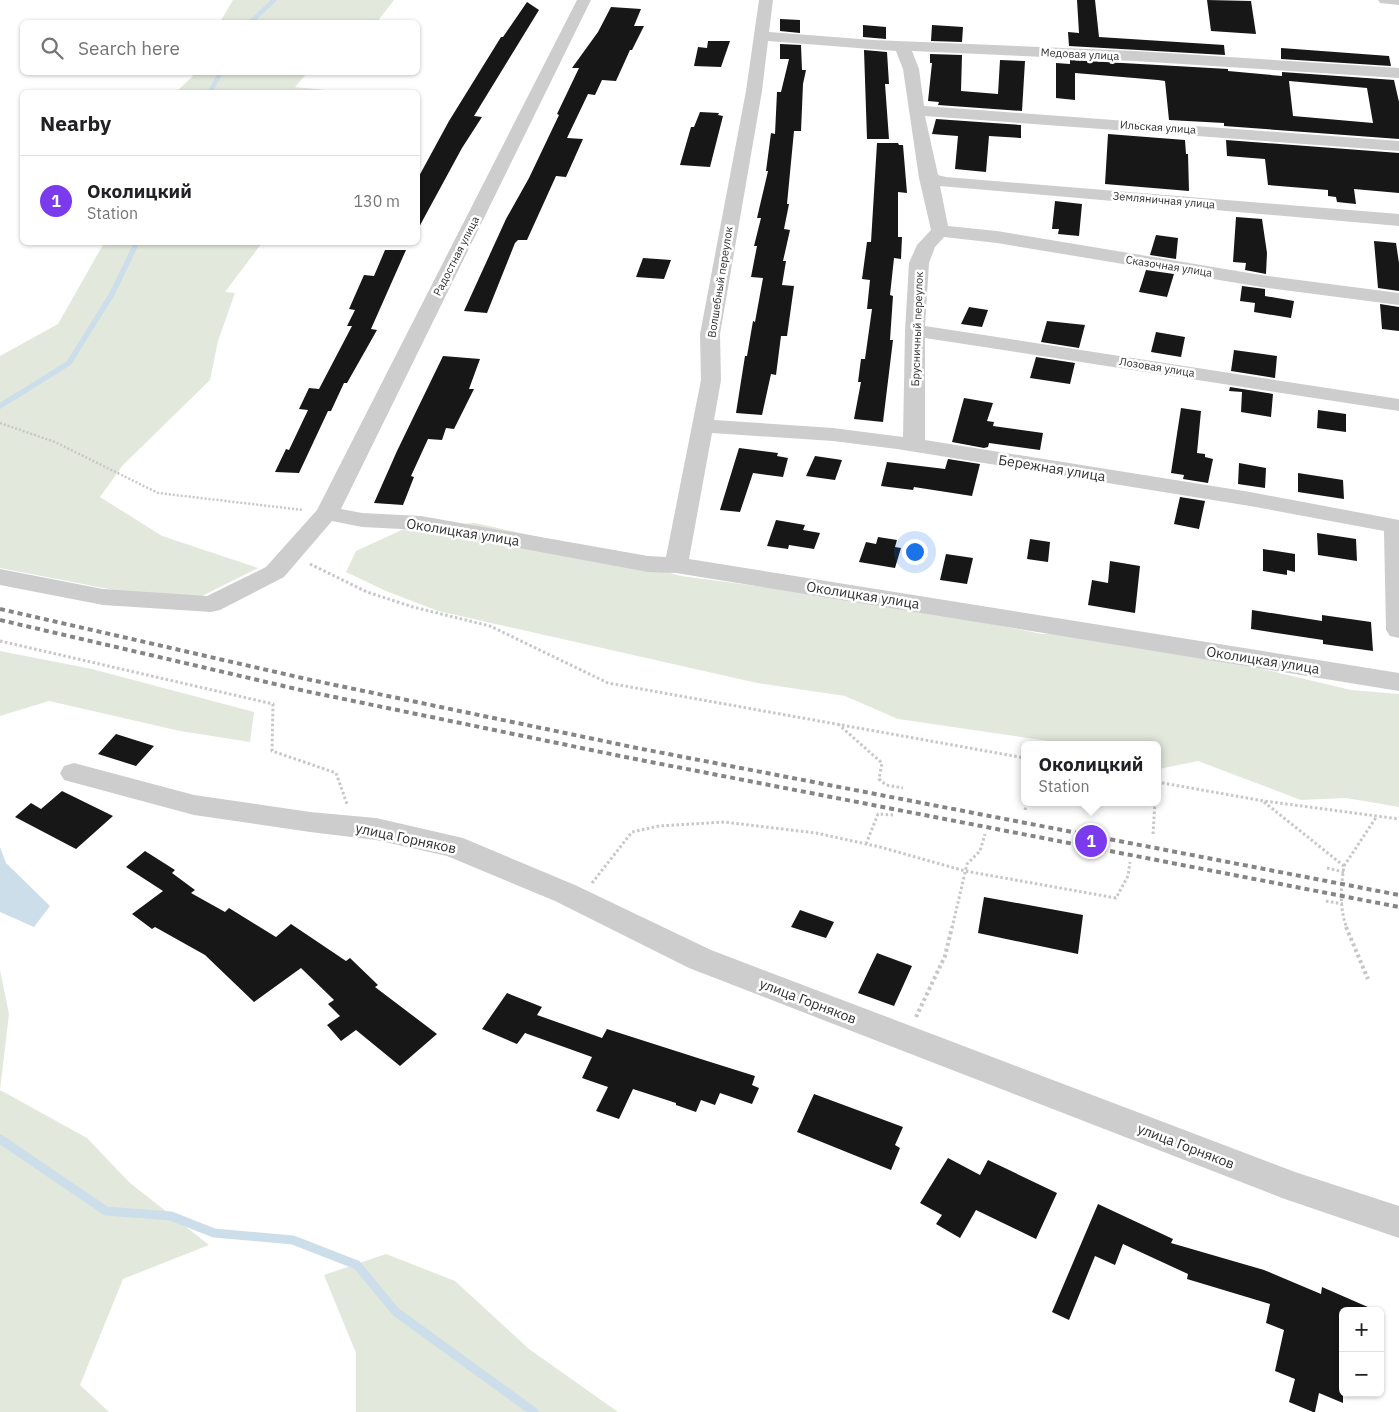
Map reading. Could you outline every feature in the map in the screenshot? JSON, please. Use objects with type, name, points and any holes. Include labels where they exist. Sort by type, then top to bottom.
[{"type":"street","name":"Радостная улица","points":[[0,577],[103,597],[211,604],[275,572],[327,513],[584,0]]},
{"type":"street","name":"Волшебный переулок","points":[[676,564],[703,426],[710,380],[710,334],[754,91],[766,0]]},
{"type":"street","points":[[1385,0],[1399,1]]},
{"type":"street","name":"Медовая улица","points":[[760,36],[1399,73]]},
{"type":"street","points":[[902,45],[911,69],[928,178],[939,218],[940,231]]},
{"type":"street","name":"Ильская улица","points":[[916,110],[1399,146]]},
{"type":"street","name":"Земляничная улица","points":[[928,178],[1399,220]]},
{"type":"street","name":"Сказочная улица","points":[[940,231],[997,237],[1261,281],[1399,299]]},
{"type":"street","name":"Брусничный переулок","points":[[914,444],[915,331],[919,263],[926,245],[940,231]]},
{"type":"street","name":"Лозовая улица","points":[[915,331],[978,339],[1399,405]]},
{"type":"street","name":"Бережная улица","points":[[703,426],[830,434],[914,444],[961,454],[1250,499],[1397,526]]},
{"type":"street","name":"Околицкая улица","points":[[327,513],[362,520],[421,523],[648,564],[676,564],[1399,682]]},
{"type":"street","points":[[1397,526],[1399,630]]},
{"type":"street","name":"улица Горняков","points":[[74,773],[149,794],[213,808],[310,822],[376,828],[453,846],[579,900],[700,959],[1294,1187],[1399,1222]]},
{"type":"path","points":[[0,423],[55,442],[158,493],[327,513]]},
{"type":"path","points":[[294,551],[310,564],[366,592],[413,607],[490,626],[608,683],[669,696],[1021,757]]},
{"type":"path","points":[[0,640],[273,704],[272,751],[336,773],[346,803],[376,828]]},
{"type":"path","points":[[838,724],[882,763],[878,779],[886,784],[902,788]]},
{"type":"path","points":[[1161,783],[1264,801],[1399,819]]},
{"type":"path","points":[[1264,801],[1344,866]]},
{"type":"path","points":[[1153,834],[1155,806]]},
{"type":"path","points":[[866,844],[878,814],[893,815]]},
{"type":"path","points":[[1368,979],[1343,919],[1342,884],[1344,866],[1378,816]]},
{"type":"path","points":[[579,900],[632,832],[659,826],[724,822],[816,832],[965,871],[1116,898],[1128,876],[1130,862]]},
{"type":"path","points":[[906,1038],[945,956],[967,864],[983,848],[985,834]]},
{"type":"path","points":[[1326,868],[1344,872]]},
{"type":"path","points":[[1326,901],[1343,904]]},
{"type":"shaded area","points":[[233,0],[394,0],[379,20],[221,20]]},
{"type":"shaded area","points":[[194,75],[305,75],[295,87],[326,90],[178,90]]},
{"type":"shaded area","points":[[103,245],[260,245],[225,292],[235,293],[218,341],[210,380],[123,465],[100,497],[162,536],[258,568],[200,597],[150,597],[0,568],[0,356],[58,324]]},
{"type":"shaded area","points":[[475,523],[548,539],[681,576],[886,603],[1042,634],[1102,631],[1351,690],[1399,694],[1399,807],[1346,798],[1301,800],[1198,761],[1161,769],[1161,741],[1049,741],[898,719],[845,696],[757,683],[438,611],[386,591],[346,572],[356,551],[406,528]]},
{"type":"shaded area","points":[[0,651],[92,669],[254,712],[250,742],[180,731],[49,701],[0,716]]},
{"type":"shaded area","points":[[0,970],[9,1014],[0,1090]]},
{"type":"shaded area","points":[[0,1090],[87,1138],[130,1183],[209,1245],[123,1279],[80,1385],[109,1412],[0,1412]]},
{"type":"shaded area","points":[[386,1254],[455,1281],[529,1349],[618,1412],[356,1412],[356,1353],[324,1275]]},
{"type":"water","points":[[0,847],[6,863],[50,906],[34,927],[0,912]]},
{"type":"building","points":[[1077,0],[1095,0],[1099,37],[1224,45],[1225,55],[1069,46],[1068,32],[1079,33]]},
{"type":"building","points":[[1207,0],[1251,1],[1256,34],[1211,31]]},
{"type":"building","points":[[527,2],[539,10],[474,116],[482,117],[462,148],[420,225],[420,174],[449,121],[501,37],[503,37]]},
{"type":"building","points":[[611,7],[641,9],[634,26],[644,26],[632,50],[630,50],[616,81],[602,80],[595,95],[588,94],[567,138],[583,139],[566,177],[556,176],[527,240],[518,240],[515,243],[487,313],[464,311],[506,219],[529,178],[559,115],[557,114],[579,68],[572,68],[598,32]]},
{"type":"building","points":[[780,19],[800,20],[800,33],[780,31]]},
{"type":"building","points":[[863,25],[886,27],[886,39],[863,37]]},
{"type":"building","points":[[932,25],[963,27],[962,42],[931,41]]},
{"type":"building","points":[[708,41],[730,41],[721,67],[694,66],[698,47],[707,48]]},
{"type":"building","points":[[780,44],[801,45],[802,70],[806,70],[803,84],[801,131],[794,131],[787,204],[789,204],[784,229],[790,230],[783,261],[786,261],[782,285],[794,286],[787,336],[781,336],[776,375],[771,374],[762,415],[736,413],[745,356],[747,356],[753,321],[755,322],[763,278],[751,277],[757,246],[754,246],[761,218],[757,218],[768,171],[766,171],[771,133],[775,134],[777,92],[781,92],[789,59],[780,59]]},
{"type":"building","points":[[1281,48],[1389,56],[1391,66],[1281,59]]},
{"type":"building","points":[[864,50],[887,52],[889,84],[885,84],[889,139],[867,139]]},
{"type":"building","points":[[930,54],[962,55],[961,91],[998,94],[1000,60],[1025,61],[1022,111],[938,105],[939,102],[928,101],[932,63],[930,63]]},
{"type":"building","points":[[1070,60],[1228,69],[1228,71],[1282,76],[1282,72],[1394,80],[1399,102],[1399,139],[1224,126],[1224,123],[1169,120],[1165,81],[1158,80],[1075,73],[1075,100],[1056,98],[1056,63],[1070,64]],"holes":[[[1289,81],[1367,88],[1373,123],[1293,116]]]},
{"type":"building","points":[[700,112],[719,113],[718,115],[723,116],[710,167],[680,165],[691,127],[694,127]]},
{"type":"building","points":[[936,119],[1021,125],[1021,138],[989,136],[986,172],[955,169],[958,136],[932,134]]},
{"type":"building","points":[[1108,134],[1185,140],[1186,154],[1188,154],[1189,191],[1105,184]]},
{"type":"building","points":[[1226,140],[1399,153],[1399,193],[1354,189],[1356,204],[1337,202],[1336,197],[1328,196],[1328,190],[1268,185],[1265,159],[1227,156]]},
{"type":"building","points":[[877,143],[898,143],[903,145],[907,193],[898,192],[898,237],[902,237],[901,259],[894,258],[890,295],[893,296],[890,340],[893,340],[883,422],[854,419],[861,382],[858,382],[861,359],[865,359],[872,309],[867,309],[870,280],[862,279],[867,242],[871,242]]},
{"type":"building","points":[[1055,201],[1082,204],[1079,236],[1058,234],[1059,229],[1052,229]]},
{"type":"building","points":[[1236,217],[1262,219],[1267,253],[1266,274],[1245,270],[1246,263],[1233,262]]},
{"type":"building","points":[[1156,235],[1178,238],[1176,259],[1150,255]]},
{"type":"building","points":[[1374,241],[1396,243],[1399,263],[1399,291],[1378,288]]},
{"type":"building","points":[[385,250],[406,250],[371,329],[377,330],[347,383],[344,383],[331,411],[328,411],[299,473],[275,472],[286,449],[289,450],[308,410],[299,409],[309,388],[319,389],[352,326],[347,326],[355,310],[349,309],[364,275],[374,276]]},
{"type":"building","points":[[643,258],[671,260],[664,279],[636,277]]},
{"type":"building","points":[[1146,270],[1174,274],[1167,297],[1139,292]]},
{"type":"building","points":[[1242,286],[1265,289],[1265,296],[1294,301],[1291,318],[1254,312],[1255,303],[1240,301]]},
{"type":"building","points":[[1380,304],[1399,307],[1399,331],[1382,329]]},
{"type":"building","points":[[969,307],[988,310],[982,327],[961,324]]},
{"type":"building","points":[[1047,321],[1085,325],[1079,348],[1041,342]]},
{"type":"building","points":[[1156,332],[1185,337],[1181,357],[1151,352]]},
{"type":"building","points":[[1234,350],[1277,356],[1275,378],[1231,371]]},
{"type":"building","points":[[443,356],[480,359],[469,389],[474,389],[454,429],[446,428],[442,440],[428,439],[411,476],[414,477],[403,505],[374,503],[397,451]]},
{"type":"building","points":[[1036,357],[1075,363],[1070,384],[1030,378]]},
{"type":"building","points":[[1230,387],[1273,394],[1271,417],[1241,412],[1242,392],[1229,391]]},
{"type":"building","points":[[964,398],[993,403],[987,421],[994,422],[993,426],[1043,433],[1040,450],[989,443],[988,447],[984,448],[952,442]]},
{"type":"building","points":[[1181,408],[1201,411],[1197,453],[1205,454],[1205,457],[1213,459],[1208,483],[1183,479],[1184,475],[1171,473]]},
{"type":"building","points":[[1318,410],[1346,414],[1346,432],[1317,428]]},
{"type":"building","points":[[739,448],[778,453],[777,456],[788,458],[783,477],[753,473],[740,512],[720,510]]},
{"type":"building","points":[[815,456],[842,460],[835,480],[806,476]]},
{"type":"building","points":[[948,459],[980,464],[972,496],[914,487],[913,490],[881,486],[887,462],[945,469]]},
{"type":"building","points":[[1239,463],[1266,468],[1265,488],[1238,484]]},
{"type":"building","points":[[1298,473],[1343,480],[1344,499],[1298,492]]},
{"type":"building","points":[[1180,497],[1205,501],[1199,529],[1174,524]]},
{"type":"building","points":[[776,520],[805,525],[803,530],[820,533],[814,549],[789,545],[788,549],[767,546]]},
{"type":"building","points":[[1317,533],[1356,539],[1357,561],[1318,555]]},
{"type":"building","points":[[878,537],[897,540],[895,547],[901,548],[895,568],[859,562],[866,542],[876,544]]},
{"type":"building","points":[[1030,539],[1050,542],[1048,562],[1027,559]]},
{"type":"building","points":[[1263,549],[1295,554],[1295,572],[1287,570],[1287,575],[1263,571]]},
{"type":"building","points":[[946,554],[973,558],[967,584],[940,580]]},
{"type":"building","points":[[1110,561],[1140,566],[1135,613],[1088,605],[1092,580],[1108,583]]},
{"type":"building","points":[[1252,610],[1322,621],[1322,615],[1371,622],[1373,651],[1323,644],[1323,640],[1251,629]]},
{"type":"building","points":[[116,734],[154,746],[136,766],[98,754]]},
{"type":"building","points":[[62,791],[113,816],[76,849],[15,817],[31,803],[41,809]]},
{"type":"building","points":[[145,851],[175,870],[172,873],[195,890],[191,893],[225,912],[229,908],[276,937],[291,924],[346,961],[350,958],[378,985],[375,987],[437,1034],[400,1066],[356,1030],[341,1041],[327,1025],[340,1016],[328,1004],[334,1000],[301,968],[254,1002],[205,955],[155,927],[152,929],[132,914],[163,891],[126,867]]},
{"type":"building","points":[[984,897],[1083,915],[1078,954],[978,933]]},
{"type":"building","points":[[800,910],[834,922],[826,938],[791,927]]},
{"type":"building","points":[[877,953],[912,966],[894,1006],[858,993]]},
{"type":"building","points":[[507,993],[542,1007],[537,1015],[602,1038],[607,1029],[755,1076],[752,1085],[759,1088],[752,1104],[720,1093],[715,1105],[701,1100],[696,1112],[676,1105],[676,1103],[633,1089],[619,1119],[596,1111],[608,1087],[582,1078],[592,1057],[525,1033],[517,1044],[482,1029]]},
{"type":"building","points":[[814,1094],[903,1127],[895,1145],[900,1148],[891,1170],[797,1132]]},
{"type":"building","points":[[948,1158],[980,1175],[988,1160],[1057,1193],[1036,1239],[976,1210],[960,1238],[936,1224],[942,1215],[920,1203]]},
{"type":"building","points":[[1098,1204],[1173,1239],[1171,1243],[1264,1270],[1321,1294],[1322,1287],[1368,1307],[1339,1307],[1339,1397],[1343,1397],[1343,1403],[1319,1393],[1315,1412],[1289,1402],[1295,1379],[1275,1371],[1284,1330],[1266,1323],[1270,1304],[1187,1279],[1188,1274],[1123,1244],[1115,1265],[1095,1256],[1069,1320],[1052,1312]]},
{"type":"waterway","points":[[253,20],[274,0]]},
{"type":"waterway","points":[[211,90],[219,75]]},
{"type":"waterway","points":[[0,406],[69,363],[112,294],[136,245]]},
{"type":"waterway","points":[[0,1139],[106,1211],[171,1216],[214,1233],[293,1240],[357,1265],[396,1312],[534,1412]]},
{"type":"railway","points":[[0,609],[311,680],[637,748],[1399,895]]},
{"type":"railway","points":[[0,620],[305,691],[630,758],[1399,907]]},
{"type":"place","name":"Околицкий","points":[[1091,841]]}]
